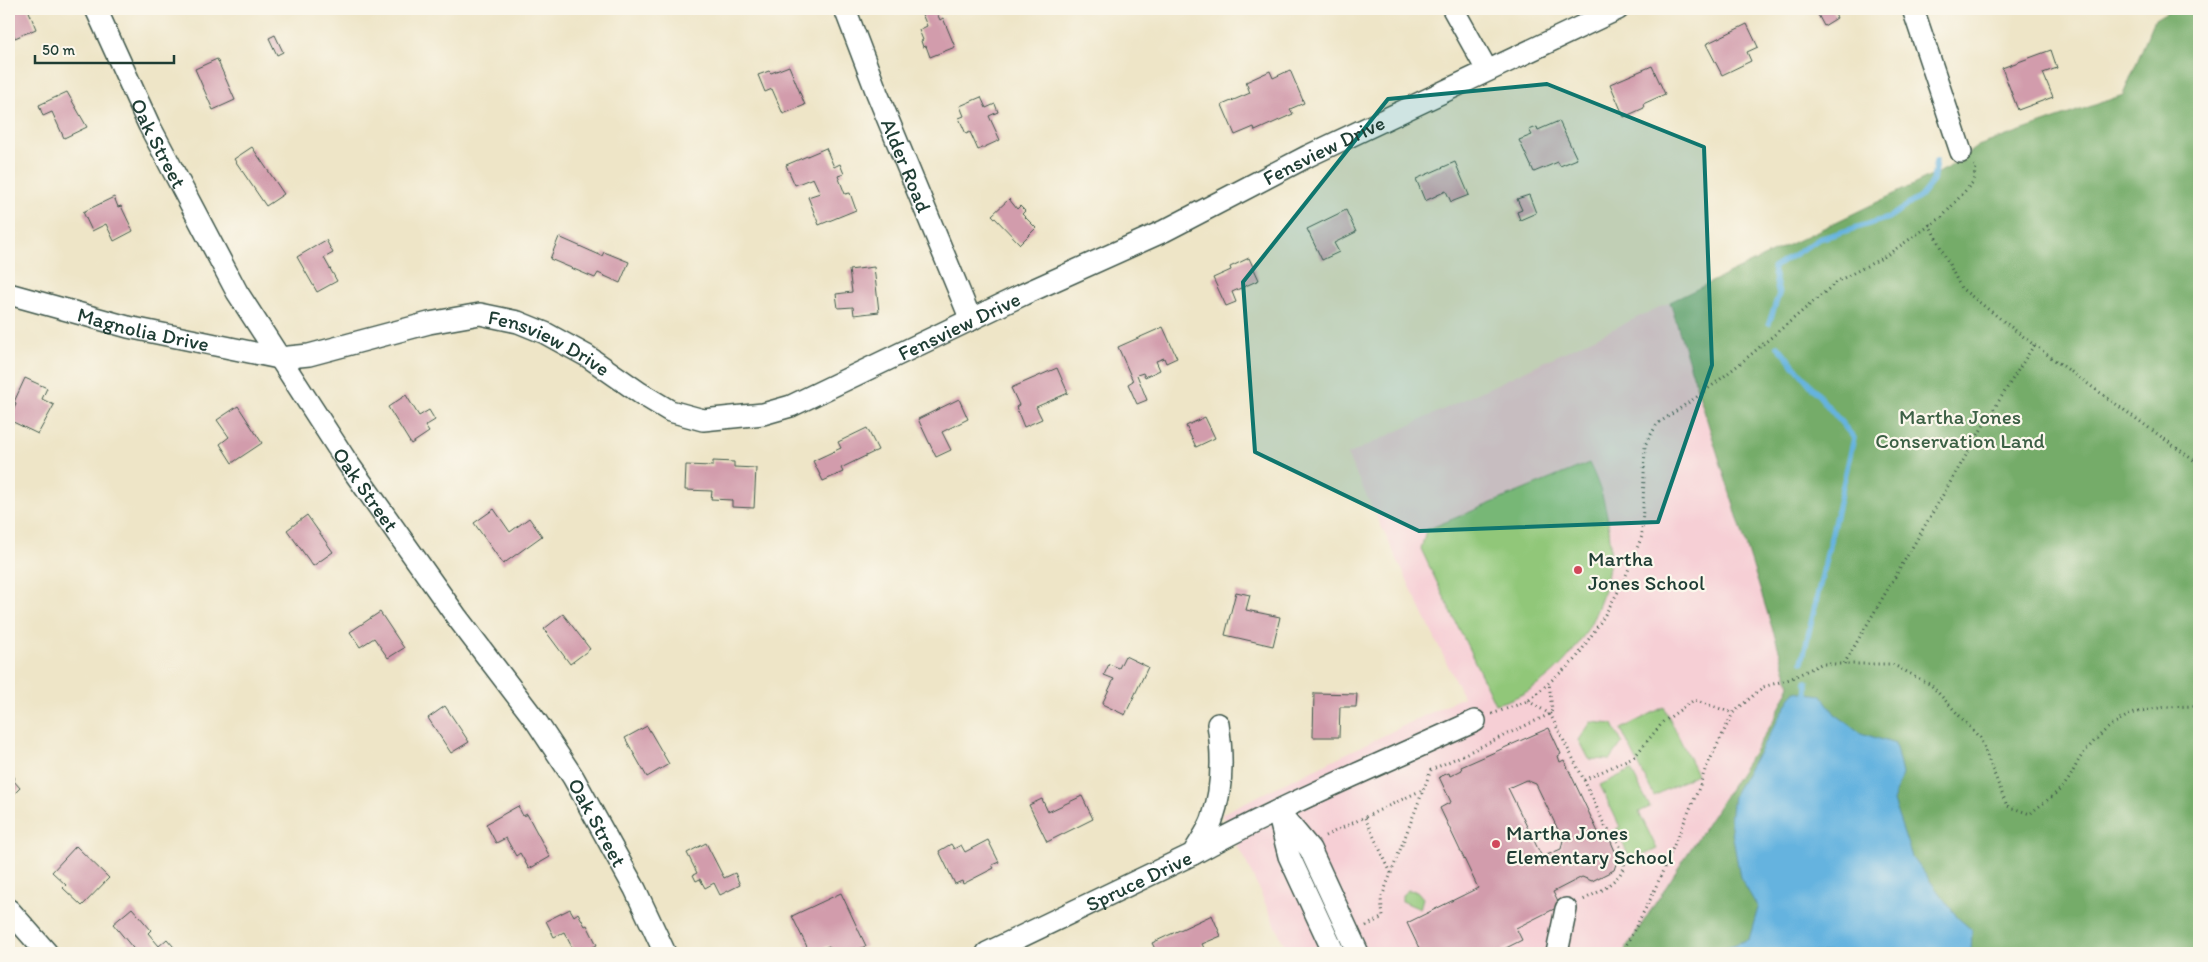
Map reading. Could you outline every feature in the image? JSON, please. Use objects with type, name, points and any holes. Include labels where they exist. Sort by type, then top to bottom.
[{"type":"street","name":"Oak Street","points":[[96,9],[154,134],[238,292],[347,462],[456,616],[536,722],[573,776],[635,889],[664,953]]},
{"type":"street","name":"Alder Road","points":[[845,9],[877,93],[971,320]]},
{"type":"street","points":[[1453,9],[1487,70]]},
{"type":"street","name":"Fensview Drive","points":[[279,358],[309,355],[429,323],[480,314],[518,322],[545,334],[587,356],[640,393],[670,411],[703,420],[763,414],[792,406],[971,320],[1164,231],[1308,156],[1618,9]]},
{"type":"street","points":[[1913,9],[1961,152]]},
{"type":"street","name":"Magnolia Drive","points":[[9,294],[128,327],[279,358]]},
{"type":"street","points":[[1193,854],[1278,811],[1475,721]]},
{"type":"street","name":"Spruce Drive","points":[[987,953],[1193,854],[1212,820],[1221,781],[1222,750],[1218,724]]},
{"type":"street","points":[[1278,811],[1310,849],[1354,944]]},
{"type":"street","points":[[1278,811],[1289,856],[1334,953]]},
{"type":"street","points":[[1557,953],[1566,909]]},
{"type":"street","points":[[9,910],[47,953]]},
{"type":"path","points":[[1475,721],[1528,700],[1575,660],[1603,618],[1623,583],[1642,536],[1645,445],[1657,424],[1726,374],[1838,281],[1884,257],[1929,224],[1942,217],[1973,182],[1976,167],[1961,152]]},
{"type":"path","points":[[1929,224],[1961,288],[2034,345],[2199,464]]},
{"type":"path","points":[[1844,664],[2034,345]]},
{"type":"path","points":[[1622,953],[1651,898],[1705,770],[1733,713],[1763,687],[1790,678],[1820,664],[1892,664],[1931,685],[1980,738],[2007,806],[2030,814],[2066,784],[2080,758],[2104,732],[2128,714],[2162,707],[2199,706]]},
{"type":"path","points":[[1354,944],[1383,917],[1380,899],[1431,770],[1550,714],[1552,710],[1549,682]]},
{"type":"path","points":[[1528,700],[1550,714],[1605,826],[1616,836],[1625,856],[1624,868],[1619,876],[1604,888],[1566,909]]},
{"type":"path","points":[[1584,780],[1635,756],[1663,722],[1694,700],[1733,713]]},
{"type":"path","points":[[1323,838],[1422,790]]},
{"type":"path","points":[[1365,818],[1391,873]]},
{"type":"highlighted area","points":[[1547,84],[1704,147],[1712,365],[1658,522],[1419,531],[1255,452],[1243,282],[1388,99]]},
{"type":"shaded area","name":"Martha Jones School","points":[[1670,302],[1790,685],[1773,722],[1623,953],[1288,953],[1247,864],[1221,814],[1463,697],[1347,455]]},
{"type":"green space","name":"Martha Jones Conservation Land","points":[[2172,9],[2199,9],[2199,953],[1623,953],[1773,722],[1790,685],[1670,302],[1948,168],[1978,146],[2123,95],[2155,19]]},
{"type":"green space","points":[[1589,463],[1604,501],[1608,521],[1610,541],[1609,567],[1603,593],[1593,618],[1580,642],[1562,664],[1542,682],[1520,695],[1495,704],[1421,549],[1426,530]]},
{"type":"green space","points":[[1664,707],[1697,774],[1654,796],[1621,729]]},
{"type":"green space","points":[[1591,722],[1613,724],[1622,743],[1610,760],[1589,759],[1579,740]]},
{"type":"green space","points":[[1631,770],[1650,807],[1639,812],[1657,849],[1631,861],[1616,829],[1620,827],[1600,785]]},
{"type":"green space","points":[[1408,890],[1417,891],[1423,898],[1420,909],[1402,901],[1402,895]]},
{"type":"water","points":[[1795,691],[1821,695],[1835,714],[1861,733],[1895,744],[1902,774],[1893,801],[1912,857],[1958,918],[1972,930],[1971,953],[1712,953],[1749,939],[1758,908],[1740,877],[1730,821],[1733,796]]},
{"type":"building","points":[[9,9],[28,9],[36,29],[15,38],[9,24]]},
{"type":"building","points":[[920,9],[935,9],[940,20],[943,18],[955,47],[930,57],[926,46],[923,47],[921,41],[923,40],[919,30],[927,26]]},
{"type":"building","points":[[1815,9],[1832,9],[1837,18],[1824,26]]},
{"type":"building","points":[[1747,24],[1758,47],[1747,52],[1751,61],[1722,75],[1706,44]]},
{"type":"building","points":[[275,35],[283,52],[277,55],[269,38]]},
{"type":"building","points":[[2051,50],[2057,68],[2043,73],[2053,97],[2018,110],[2002,68]]},
{"type":"building","points":[[217,59],[235,100],[213,110],[195,69]]},
{"type":"building","points":[[789,66],[805,105],[783,114],[772,89],[765,92],[758,75],[769,71],[771,73]]},
{"type":"building","points":[[1652,66],[1665,94],[1643,104],[1644,108],[1624,117],[1610,84]]},
{"type":"building","points":[[1290,70],[1304,103],[1290,109],[1293,114],[1255,131],[1254,127],[1235,135],[1222,105],[1250,93],[1246,82],[1270,71],[1273,78]]},
{"type":"building","points":[[67,92],[87,127],[64,138],[52,112],[43,116],[39,105]]},
{"type":"building","points":[[981,97],[986,108],[995,104],[998,112],[989,116],[1000,140],[978,150],[970,132],[966,134],[959,118],[964,116],[960,106]]},
{"type":"building","points":[[1559,121],[1577,159],[1560,166],[1558,162],[1534,172],[1519,140],[1532,135],[1529,130],[1537,127],[1538,130]]},
{"type":"building","points":[[252,147],[284,194],[266,206],[234,159]]},
{"type":"building","points":[[826,148],[834,167],[840,164],[844,174],[838,176],[845,194],[850,193],[856,210],[819,225],[808,197],[820,193],[813,178],[795,185],[786,165]]},
{"type":"building","points":[[1455,162],[1469,195],[1451,202],[1446,191],[1425,201],[1416,179]]},
{"type":"building","points":[[1529,195],[1536,213],[1520,220],[1517,212],[1522,210],[1517,199]]},
{"type":"building","points":[[114,197],[118,207],[121,206],[133,231],[114,241],[106,224],[92,231],[83,212]]},
{"type":"building","points":[[1009,199],[1017,209],[1020,206],[1025,211],[1022,214],[1036,228],[1020,244],[992,215]]},
{"type":"building","points":[[1346,210],[1356,232],[1334,243],[1339,252],[1322,260],[1307,229]]},
{"type":"building","points":[[559,237],[602,256],[604,252],[629,262],[620,283],[598,273],[595,278],[550,259]]},
{"type":"building","points":[[326,240],[333,253],[324,258],[337,281],[317,292],[297,257]]},
{"type":"building","points":[[1249,258],[1259,280],[1232,292],[1236,302],[1226,306],[1213,278],[1231,270],[1230,267]]},
{"type":"building","points":[[874,267],[879,312],[854,315],[853,307],[838,308],[836,294],[852,292],[849,270]]},
{"type":"building","points":[[1163,327],[1177,358],[1166,363],[1164,358],[1156,361],[1160,370],[1145,377],[1143,373],[1137,375],[1147,400],[1137,404],[1128,384],[1133,381],[1118,347]]},
{"type":"building","points":[[1057,368],[1068,393],[1036,407],[1042,419],[1024,427],[1016,407],[1019,405],[1011,388]]},
{"type":"building","points":[[25,378],[47,388],[42,399],[54,405],[38,434],[9,420],[16,403],[14,402]]},
{"type":"building","points":[[406,395],[419,416],[429,410],[435,420],[425,426],[429,432],[411,444],[388,407]]},
{"type":"building","points":[[959,399],[968,419],[942,432],[951,450],[936,457],[918,419]]},
{"type":"building","points":[[238,406],[262,443],[232,463],[220,444],[229,437],[217,420]]},
{"type":"building","points":[[1205,417],[1215,438],[1196,447],[1186,426]]},
{"type":"building","points":[[867,428],[878,450],[841,468],[843,472],[823,481],[813,461],[841,448],[838,442]]},
{"type":"building","points":[[713,461],[734,462],[734,467],[756,468],[754,508],[732,507],[732,500],[711,499],[712,491],[685,490],[686,465],[713,466]]},
{"type":"building","points":[[494,509],[510,532],[529,518],[542,536],[503,564],[474,523]]},
{"type":"building","points":[[307,515],[333,552],[313,566],[287,530]]},
{"type":"building","points":[[1236,592],[1250,595],[1246,610],[1280,617],[1273,646],[1225,635]]},
{"type":"building","points":[[380,612],[404,648],[388,658],[374,638],[360,647],[350,632]]},
{"type":"building","points":[[563,614],[590,649],[570,664],[544,629]]},
{"type":"building","points":[[1125,656],[1148,667],[1125,715],[1102,704],[1114,679],[1104,675],[1109,664],[1119,668]]},
{"type":"building","points":[[1314,693],[1357,694],[1356,707],[1340,707],[1339,737],[1313,737]]},
{"type":"building","points":[[445,706],[469,742],[451,753],[428,718]]},
{"type":"building","points":[[647,726],[669,764],[647,777],[625,738]]},
{"type":"building","name":"Martha Jones Elementary School","points":[[1549,728],[1561,754],[1558,756],[1560,762],[1564,760],[1598,832],[1608,835],[1618,858],[1614,870],[1592,881],[1582,877],[1553,892],[1560,906],[1516,928],[1522,940],[1502,950],[1503,953],[1408,953],[1419,948],[1407,923],[1478,888],[1440,808],[1451,802],[1439,777],[1449,773],[1450,776],[1462,770],[1461,767]],"holes":[[[1526,780],[1536,784],[1563,840],[1561,849],[1542,857],[1508,788]]]},
{"type":"building","points":[[9,771],[15,778],[13,780],[20,788],[11,797],[9,796]]},
{"type":"building","points":[[1082,796],[1093,819],[1047,842],[1029,805],[1042,799],[1048,812]]},
{"type":"building","points":[[518,806],[523,816],[527,814],[550,857],[529,869],[520,853],[516,856],[506,838],[496,843],[486,824]]},
{"type":"building","points":[[988,840],[999,862],[992,865],[994,868],[963,884],[962,881],[955,884],[939,851],[951,844],[954,849],[961,845],[965,852]]},
{"type":"building","points":[[706,843],[724,878],[735,873],[740,885],[720,895],[714,883],[705,888],[700,879],[696,881],[693,875],[697,873],[687,853]]},
{"type":"building","points":[[76,846],[109,878],[82,906],[63,888],[66,885],[52,872]]},
{"type":"building","points":[[841,893],[866,946],[850,953],[832,953],[829,946],[810,953],[792,916]]},
{"type":"building","points":[[132,908],[151,930],[148,933],[159,946],[167,939],[179,953],[137,953],[113,924]]},
{"type":"building","points":[[570,909],[574,916],[578,913],[585,926],[587,925],[597,945],[582,953],[575,953],[564,932],[554,937],[546,921]]},
{"type":"building","points":[[1212,915],[1221,936],[1202,944],[1204,948],[1192,953],[1157,953],[1152,943]]},
{"type":"waterway","points":[[1769,323],[1779,294],[1773,268],[1819,239],[1888,218],[1920,197],[1933,181],[1936,161]]},
{"type":"waterway","points":[[1778,346],[1854,438],[1802,662]]},
{"type":"waterway","points":[[1807,682],[1807,699]]},
{"type":"place","name":"Martha Jones School","points":[[1578,570]]},
{"type":"place","name":"Martha Jones Elementary School","points":[[1496,844]]}]
